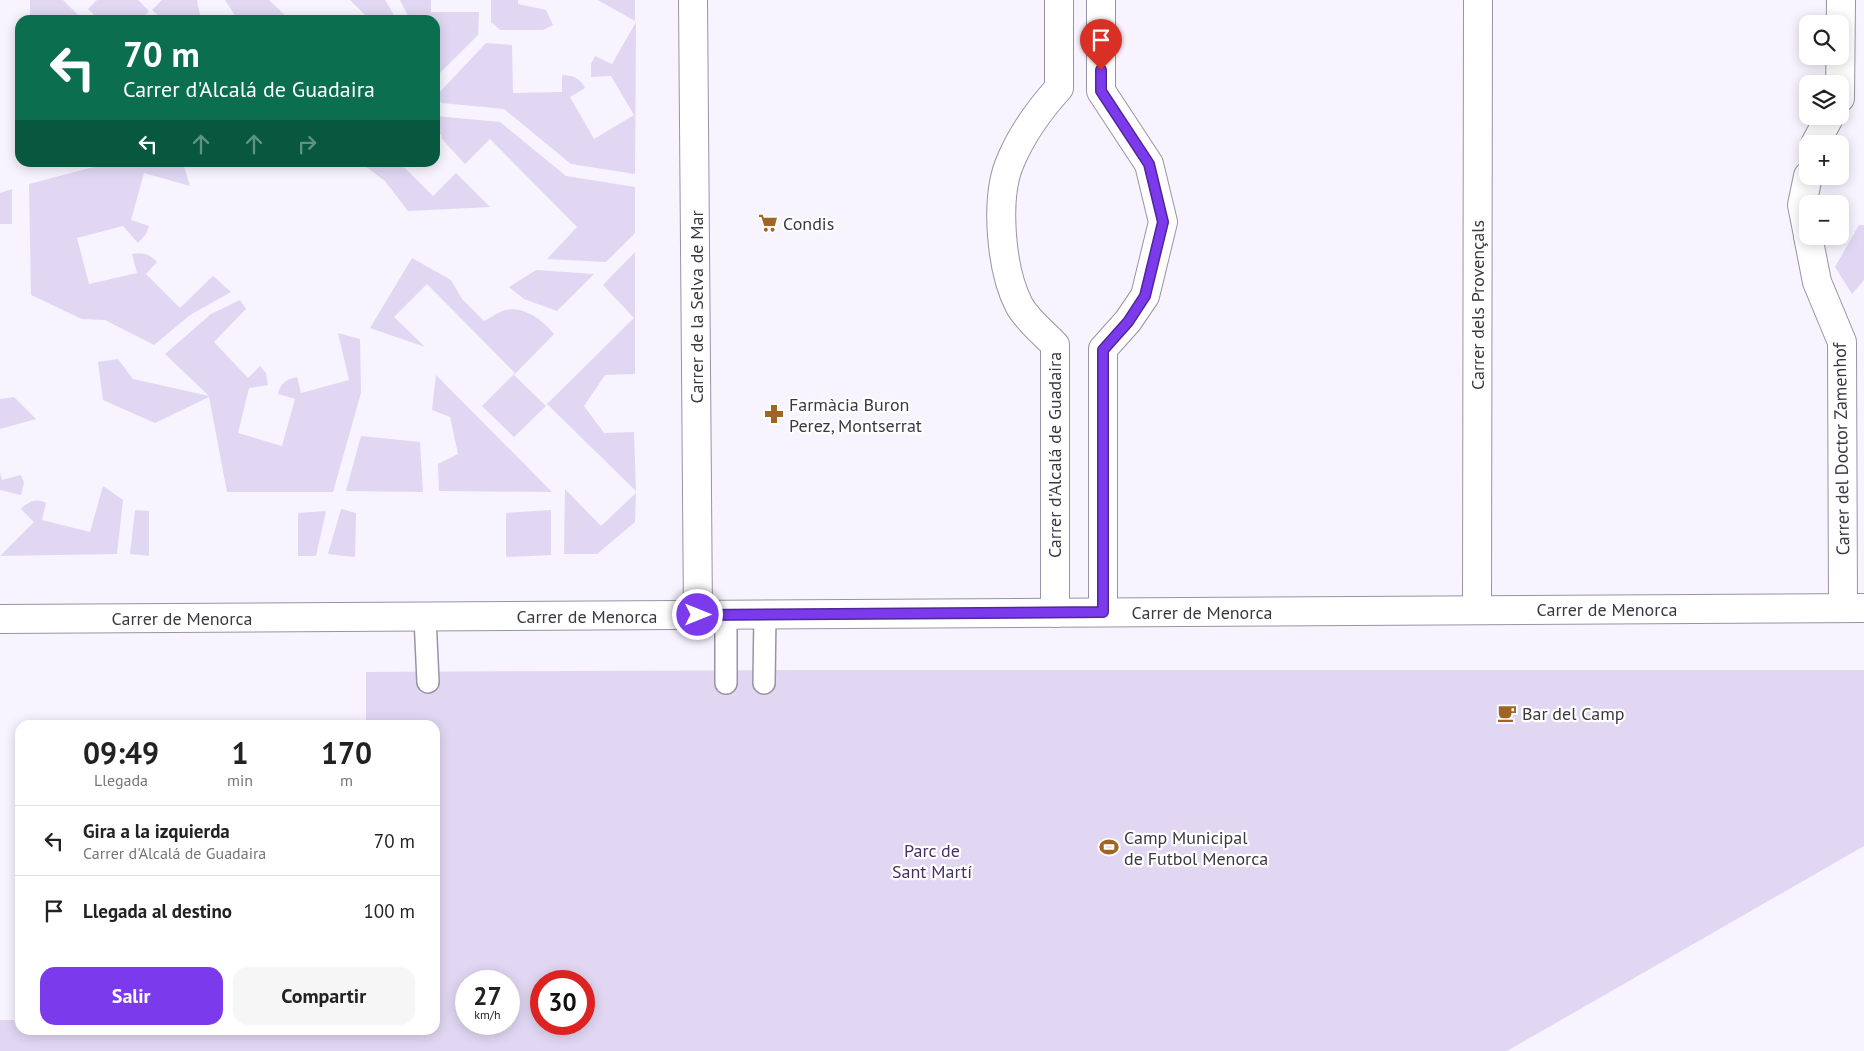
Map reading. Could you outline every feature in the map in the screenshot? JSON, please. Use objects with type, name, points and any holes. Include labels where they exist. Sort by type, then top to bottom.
[{"type":"street","name":"Carrer de la Selva de Mar","points":[[693,0],[698,615]]},
{"type":"street","name":"Carrer d'Alcalá de Guadaira","points":[[1055,613],[1055,345],[1020,307],[1008,274],[1002,239],[1002,199],[1010,162],[1036,114],[1059,88],[1059,0]]},
{"type":"street","points":[[1101,0],[1101,91],[1149,164],[1163,222],[1145,296],[1128,322],[1103,350],[1103,612]]},
{"type":"street","name":"Carrer dels Provençals","points":[[1477,610],[1478,0]]},
{"type":"street","points":[[1840,75],[1841,0]]},
{"type":"street","name":"Carrer del Doctor Zamenhof","points":[[1810,245],[1817,282],[1842,342],[1853,608]]},
{"type":"street","name":"Carrer de Menorca","points":[[0,620],[1853,608]]},
{"type":"lane","points":[[764,683],[765,614]]},
{"type":"lane","points":[[726,615],[726,683]]},
{"type":"lane","points":[[425,617],[428,682]]},
{"type":"green space","points":[[30,0],[63,0],[78,15],[30,15]]},
{"type":"green space","points":[[97,0],[138,0],[149,11],[145,15],[94,15],[88,9]]},
{"type":"green space","points":[[162,0],[197,0],[200,15],[158,15],[152,10]]},
{"type":"green space","points":[[225,0],[269,0],[285,15],[235,15]]},
{"type":"green space","points":[[350,0],[385,0],[394,15],[365,15]]},
{"type":"green space","points":[[400,0],[431,0],[431,12],[479,12],[478,35],[440,73],[440,15],[408,15]]},
{"type":"green space","points":[[491,0],[518,0],[518,4],[546,10],[553,25],[543,30],[500,30],[491,22]]},
{"type":"green space","points":[[598,0],[635,0],[635,21]]},
{"type":"green space","points":[[636,22],[635,174],[571,164],[504,109],[440,101],[440,92],[486,43],[512,45],[513,93],[562,92],[562,75],[576,78],[585,88],[570,97],[594,139],[634,115],[611,76],[591,77],[591,64],[595,56],[612,64]]},
{"type":"green space","points":[[440,116],[500,122],[566,176],[635,187],[635,233],[606,262],[547,259],[577,227],[490,139],[465,164],[441,138],[440,133]]},
{"type":"green space","points":[[94,167],[184,167],[190,186],[144,173],[131,220],[149,226],[146,234],[138,243],[123,226],[77,238],[89,284],[137,273],[132,254],[140,253],[149,255],[157,262],[146,274],[180,308],[213,276],[231,292],[190,315],[154,345],[105,320],[82,319],[31,295],[29,184]]},
{"type":"green space","points":[[366,167],[404,167],[433,196],[456,173],[490,207],[408,211],[385,181]]},
{"type":"green space","points":[[12,189],[12,224],[0,224],[0,193]]},
{"type":"green space","points":[[1859,225],[1864,225],[1864,280],[1852,294],[1835,267]]},
{"type":"green space","points":[[635,252],[635,374],[605,375],[584,406],[604,433],[634,432],[636,491],[547,404],[634,318],[603,285]]},
{"type":"green space","points":[[412,258],[451,280],[462,299],[484,321],[503,311],[520,310],[527,312],[545,324],[554,334],[514,375],[546,406],[514,437],[482,406],[515,373],[427,284],[394,317],[425,347],[370,328]]},
{"type":"green space","points":[[536,270],[594,274],[557,311],[524,299],[509,287]]},
{"type":"green space","points":[[240,300],[246,309],[214,342],[248,378],[260,366],[266,373],[268,385],[249,388],[238,433],[282,446],[295,399],[278,394],[280,387],[290,379],[297,377],[301,393],[349,380],[338,333],[360,339],[361,393],[333,492],[227,492],[209,397],[155,423],[103,400],[98,362],[118,359],[133,379],[209,396],[165,354],[211,314]]},
{"type":"green space","points":[[436,375],[552,492],[439,491],[438,464],[458,454],[450,417],[432,410]]},
{"type":"green space","points":[[14,397],[36,419],[0,429],[0,399]]},
{"type":"green space","points":[[361,436],[420,442],[423,492],[346,491]]},
{"type":"green space","points":[[0,472],[2,480],[21,475],[24,483],[21,495],[0,490]]},
{"type":"green space","points":[[103,486],[123,500],[117,554],[0,556],[34,522],[21,509],[33,501],[46,503],[42,520],[90,532]]},
{"type":"green space","points":[[565,489],[601,526],[636,493],[635,522],[597,554],[564,554]]},
{"type":"green space","points":[[341,509],[356,513],[355,557],[328,554]]},
{"type":"green space","points":[[135,510],[149,511],[149,556],[130,554]]},
{"type":"green space","points":[[551,510],[551,555],[506,557],[506,513]]},
{"type":"green space","points":[[326,511],[316,556],[298,556],[298,513]]},
{"type":"green space","name":"Parc de Sant Martí","points":[[1864,670],[1864,846],[1507,1051],[0,1051],[0,1020],[15,1020],[15,1035],[440,1035],[440,720],[366,720],[366,672]]},
{"type":"place","name":"Condis","points":[[768,223]]},
{"type":"place","name":"Farmàcia Buron Perez, Montserrat","points":[[774,414]]},
{"type":"place","name":"Bar del Camp","points":[[1507,713]]},
{"type":"place","name":"Camp Municipal de Futbol Menorca","points":[[1109,847]]},
{"type":"route","points":[[698,615],[1103,612],[1103,350],[1128,322],[1145,296],[1163,222],[1149,164],[1101,91],[1101,70]]}]
